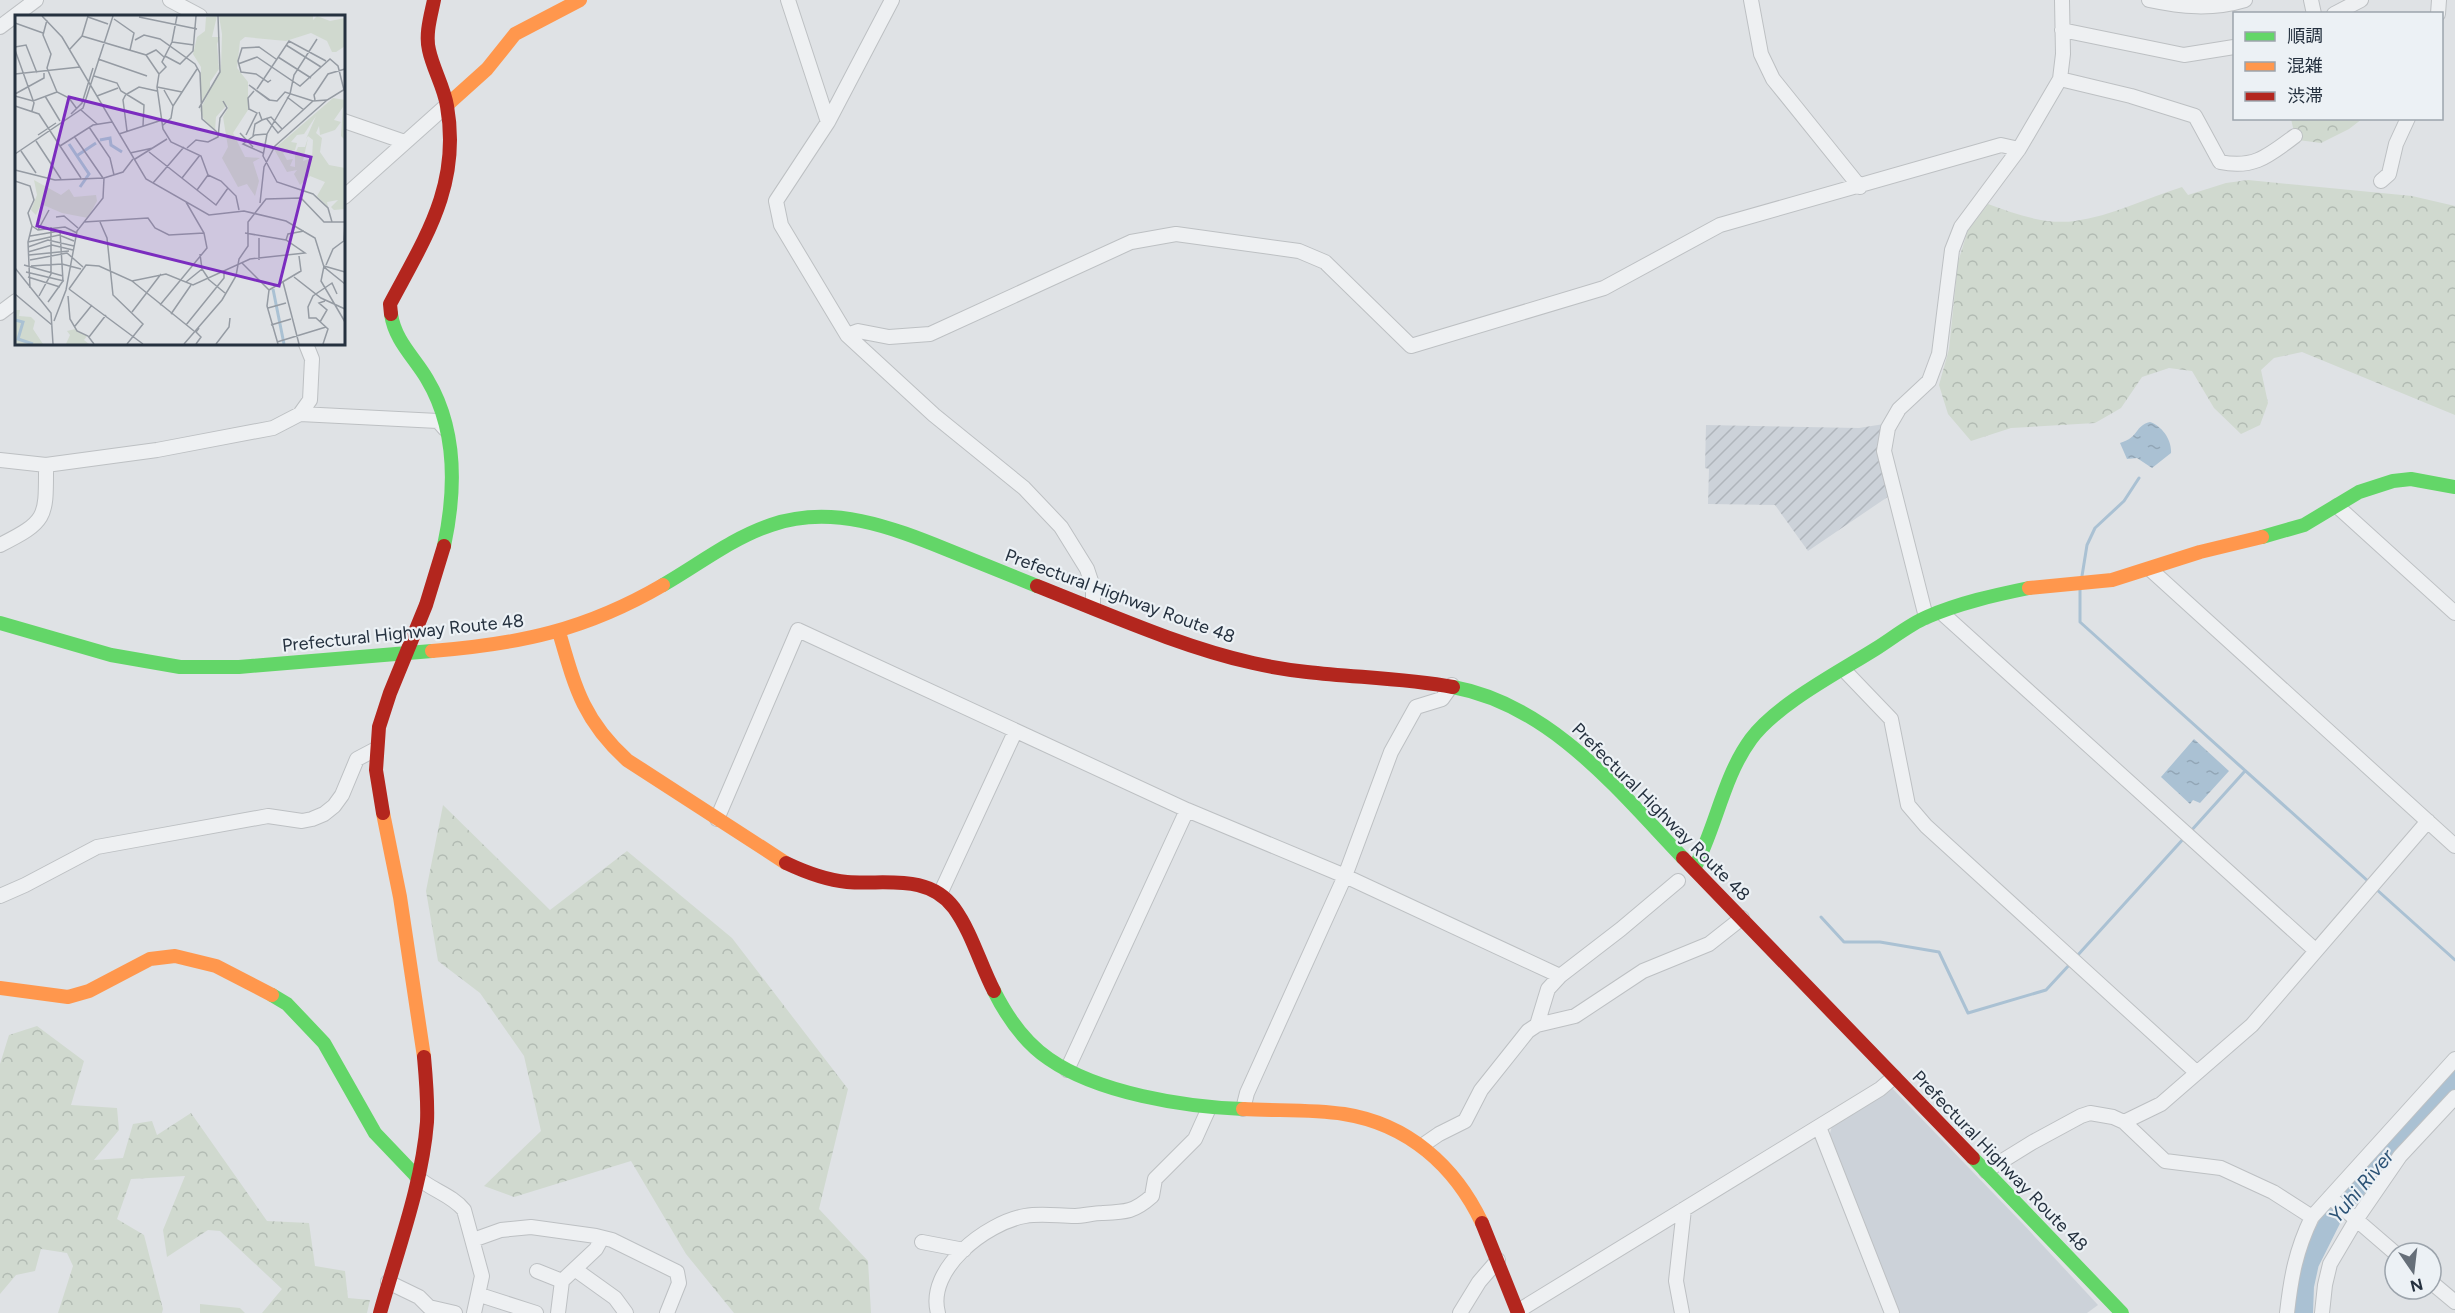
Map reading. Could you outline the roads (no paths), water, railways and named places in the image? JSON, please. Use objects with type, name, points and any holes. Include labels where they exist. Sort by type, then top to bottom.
[{"type":"street","points":[[16,15],[36,0]]},
{"type":"street","points":[[170,0],[198,15]]},
{"type":"street","points":[[380,1313],[417,1177],[426,1128],[425,1068],[397,884],[377,782],[376,749],[384,706],[408,652],[446,544],[452,460],[440,405],[422,369],[400,343],[392,328],[390,304],[433,223],[449,172],[451,148],[447,105],[428,48],[429,24],[434,0]]},
{"type":"street","points":[[345,196],[487,69],[515,34],[557,6],[580,0]]},
{"type":"street","points":[[788,0],[828,122]]},
{"type":"street","points":[[892,0],[828,122],[776,201],[781,225],[847,335],[934,415],[1024,488],[1060,527],[1087,569],[1093,587],[1093,607]]},
{"type":"street","points":[[1751,0],[1761,54],[1773,79],[1860,187]]},
{"type":"street","points":[[1926,617],[1884,451],[1888,428],[1899,409],[1929,381],[1939,354],[1952,250],[1961,227],[2019,149],[2060,79],[2062,0]]},
{"type":"street","points":[[2149,0],[2183,7],[2245,0]]},
{"type":"street","points":[[2338,12],[2361,0]]},
{"type":"street","points":[[0,27],[15,16]]},
{"type":"street","points":[[2062,30],[2184,56],[2233,46]]},
{"type":"street","points":[[2060,79],[2131,96],[2195,116],[2218,165],[2241,165],[2261,160],[2295,136]]},
{"type":"street","points":[[2381,181],[2389,174],[2396,144],[2407,120]]},
{"type":"street","points":[[345,121],[405,142]]},
{"type":"street","points":[[847,335],[858,331],[889,337],[930,334],[1131,242],[1176,234],[1299,251],[1325,262],[1411,346],[1604,288],[1720,225],[2001,145],[2019,149]]},
{"type":"street","points":[[0,313],[15,302]]},
{"type":"street","points":[[0,460],[46,465],[157,450],[273,428],[300,414],[310,400],[312,358],[306,345]]},
{"type":"street","points":[[300,414],[438,421],[445,429]]},
{"type":"street","points":[[0,545],[40,520],[46,496],[46,465]]},
{"type":"street","points":[[1694,869],[1706,846],[1735,766],[1751,739],[1767,722],[1926,617],[1992,596],[2031,588],[2112,580],[2151,570],[2200,552],[2304,525],[2359,492],[2393,481],[2411,478],[2455,487]]},
{"type":"street","points":[[2337,506],[2455,613]]},
{"type":"street","name":"Prefectural Highway Route 48","points":[[0,623],[83,648],[141,661],[182,667],[250,666],[515,642],[559,632],[606,617],[744,535],[765,525],[807,516],[836,516],[887,527],[1182,641],[1241,660],[1286,669],[1412,679],[1452,685],[1492,697],[1525,712],[1555,732],[1605,776],[2122,1313]]},
{"type":"street","points":[[2151,570],[2455,846]]},
{"type":"street","points":[[1942,613],[2315,950]]},
{"type":"street","points":[[717,819],[798,630],[1015,732],[1187,810],[1344,876],[1560,976]]},
{"type":"street","points":[[559,632],[580,701],[587,717],[607,744],[627,760],[783,862],[806,872],[846,882],[904,882],[925,887],[940,894],[966,928],[975,952],[1010,1020],[1034,1049],[1067,1070],[1166,1101],[1209,1108],[1353,1115],[1423,1145],[1463,1187],[1498,1260],[1518,1312],[1880,1089],[1894,1077]]},
{"type":"street","points":[[1844,670],[1891,719],[1908,805],[1926,826],[2196,1072]]},
{"type":"street","points":[[1244,1109],[1247,1093],[1344,876],[1391,752],[1416,707],[1442,699],[1452,685]]},
{"type":"street","points":[[940,894],[1015,732]]},
{"type":"street","points":[[0,896],[97,847],[268,816],[312,819],[324,814],[334,806],[342,795],[357,759],[376,749]]},
{"type":"street","points":[[1067,1070],[1187,810]]},
{"type":"street","points":[[2124,1122],[2160,1104],[2252,1025],[2428,821]]},
{"type":"street","points":[[1537,1025],[1548,989],[1560,976],[1622,929],[1678,881]]},
{"type":"street","points":[[1423,1145],[1465,1121],[1481,1090],[1528,1030],[1537,1025],[1575,1017],[1643,971],[1709,944],[1742,918]]},
{"type":"street","points":[[0,988],[68,997],[89,991],[150,959],[175,956],[216,966],[287,1004],[324,1043],[375,1133],[426,1186],[458,1203],[464,1210],[482,1276],[480,1295],[474,1313]]},
{"type":"street","points":[[2287,1313],[2292,1270],[2300,1242],[2312,1217],[2455,1059]]},
{"type":"street","points":[[2322,1313],[2330,1263],[2356,1220],[2400,1156],[2455,1097]]},
{"type":"street","points":[[938,1313],[936,1293],[944,1272],[964,1250],[995,1228],[1021,1216],[1125,1213],[1142,1206],[1152,1196],[1155,1179],[1195,1139],[1209,1108]]},
{"type":"street","points":[[1986,1171],[2090,1113],[2113,1117],[2124,1122],[2165,1161],[2221,1168],[2273,1192],[2312,1217]]},
{"type":"street","points":[[1819,1126],[1892,1313]]},
{"type":"street","points":[[2330,1197],[2383,1242]]},
{"type":"street","points":[[1682,1313],[1676,1281],[1684,1209]]},
{"type":"street","points":[[473,1240],[501,1230],[531,1227],[612,1240],[677,1272],[679,1283],[667,1313]]},
{"type":"street","points":[[557,1313],[562,1281],[596,1249],[602,1238]]},
{"type":"street","points":[[922,1242],[964,1250]]},
{"type":"street","points":[[1460,1313],[1479,1282],[1498,1260]]},
{"type":"street","points":[[576,1270],[615,1299],[626,1313]]},
{"type":"street","points":[[537,1271],[562,1281]]},
{"type":"street","points":[[388,1282],[419,1297],[429,1307],[455,1313]]},
{"type":"street","points":[[2443,1292],[2455,1302]]},
{"type":"street","points":[[480,1295],[536,1313]]},
{"type":"water","points":[[2150,422],[2165,434],[2171,448],[2171,453],[2152,468],[2137,458],[2127,459],[2120,443],[2131,438],[2141,426]]},
{"type":"water","points":[[2194,739],[2229,771],[2200,803],[2193,800],[2190,804],[2161,777]]},
{"type":"waterway","points":[[2082,576],[2087,545],[2095,528],[2124,501],[2139,478]]},
{"type":"waterway","points":[[2080,589],[2080,622],[2369,882]]},
{"type":"waterway","points":[[2190,832],[2245,771]]},
{"type":"waterway","points":[[2077,956],[2185,837]]},
{"type":"waterway","points":[[2376,889],[2455,960]]},
{"type":"waterway","points":[[1821,917],[1844,942],[1880,942],[1939,952],[1968,1013],[2046,990],[2071,963]]},
{"type":"waterway","name":"Yuhi River","points":[[2303,1313],[2304,1286],[2309,1263],[2332,1217],[2385,1154],[2455,1078]]}]
